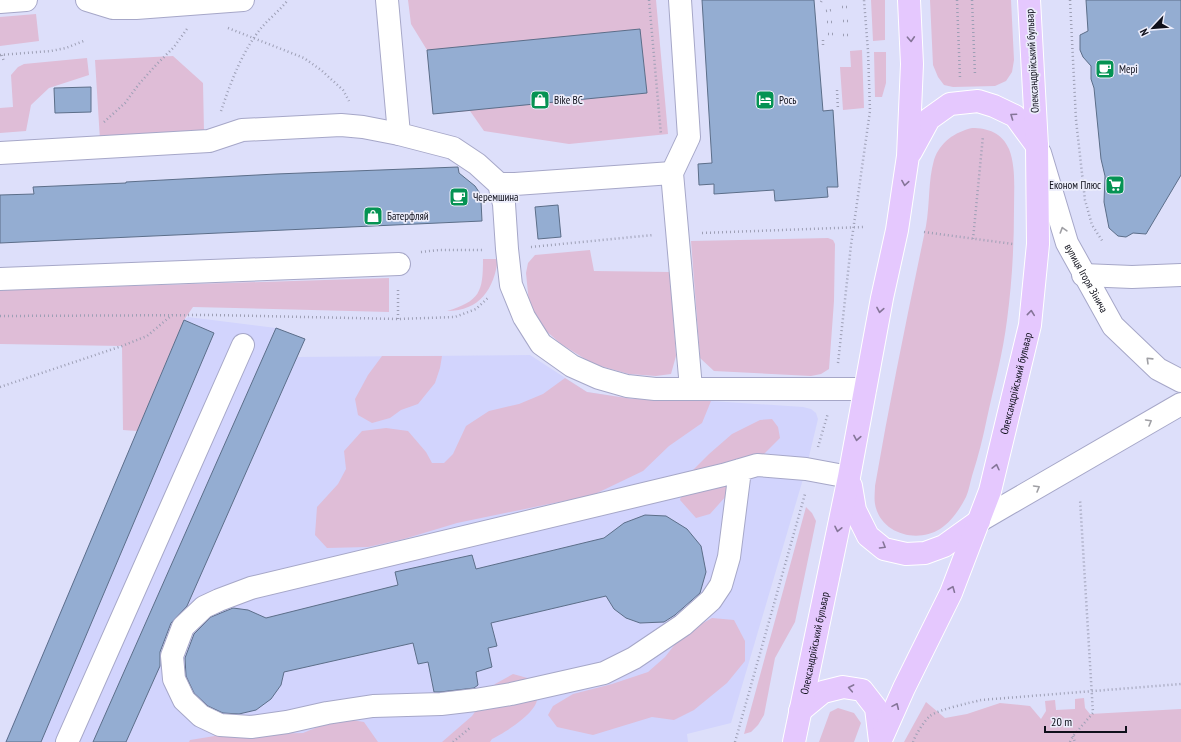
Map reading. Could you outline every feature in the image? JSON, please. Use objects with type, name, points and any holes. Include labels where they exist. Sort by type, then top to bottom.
[{"type":"main road","name":"Олександрійський бульвар","points":[[794,742],[849,477],[882,298],[897,230],[908,156],[912,64],[908,0]]},
{"type":"main road","name":"Олександрійський бульвар","points":[[880,741],[904,688],[951,593],[990,491],[1030,325],[1038,244],[1037,146],[1029,0]]},
{"type":"main road","points":[[908,156],[929,119],[950,104],[978,101],[994,106],[1016,116],[1037,146]]},
{"type":"main road","points":[[849,477],[855,510],[868,536],[884,549],[906,554],[925,553],[944,546],[979,521]]},
{"type":"main road","points":[[800,711],[823,692],[843,687],[862,690],[876,708],[880,741]]},
{"type":"street","points":[[0,2],[26,0]]},
{"type":"street","points":[[87,0],[113,8],[243,0]]},
{"type":"street","points":[[387,0],[399,134]]},
{"type":"street","points":[[680,0],[689,137],[668,174],[691,388]]},
{"type":"street","points":[[0,153],[209,141],[242,130],[342,126],[364,127],[399,134],[453,148],[477,164],[499,184],[504,204],[511,285],[524,317],[541,344],[572,366],[599,378],[627,386],[655,389],[865,389]]},
{"type":"street","name":"вулиця Ігоря Зінича","points":[[1037,146],[1066,243],[1083,275],[1114,326],[1158,369],[1181,381]]},
{"type":"street","points":[[499,184],[668,174]]},
{"type":"street","points":[[0,279],[398,273]]},
{"type":"street","points":[[1083,275],[1181,275]]},
{"type":"street","points":[[67,742],[243,345]]},
{"type":"street","points":[[979,521],[1181,404]]},
{"type":"street","points":[[740,470],[729,557],[721,585],[711,600],[677,629],[634,658],[604,673],[517,693],[475,700],[441,704],[374,706],[251,727],[220,725],[201,716],[184,700],[174,679],[172,656],[183,627],[204,608],[219,600],[251,588],[757,465],[806,469],[849,477]]},
{"type":"path","points":[[209,141],[229,86],[239,64],[254,38],[288,0]]},
{"type":"path","points":[[649,0],[668,174]]},
{"type":"path","points":[[854,227],[870,111],[868,51],[864,0]]},
{"type":"path","points":[[957,0],[961,103]]},
{"type":"path","points":[[972,0],[975,75]]},
{"type":"path","points":[[1070,0],[1076,120],[1086,200],[1092,225],[1104,242]]},
{"type":"path","points":[[93,148],[98,132],[105,120],[125,103],[148,74],[174,48],[191,24],[196,3]]},
{"type":"path","points":[[842,7],[849,7]]},
{"type":"path","points":[[826,11],[832,10]]},
{"type":"path","points":[[842,21],[849,21]]},
{"type":"path","points":[[827,22],[833,22]]},
{"type":"path","points":[[227,28],[304,58],[321,70],[343,90],[364,127]]},
{"type":"path","points":[[828,34],[834,34]]},
{"type":"path","points":[[843,35],[850,35]]},
{"type":"path","points":[[823,39],[823,45]]},
{"type":"path","points":[[4,62],[1,55],[51,51],[66,48],[86,40]]},
{"type":"path","points":[[837,90],[838,110]]},
{"type":"path","points":[[973,239],[983,136]]},
{"type":"path","points":[[924,232],[1014,244]]},
{"type":"path","points":[[439,250],[507,249]]},
{"type":"path","points":[[398,273],[398,319]]},
{"type":"path","points":[[0,316],[172,315],[398,319],[455,317],[476,309],[494,293]]},
{"type":"path","points":[[0,387],[122,346],[147,336],[172,315]]},
{"type":"path","points":[[1070,742],[1073,736],[1093,713],[1080,499]]},
{"type":"path","points":[[913,742],[915,736],[931,716],[952,708],[981,700],[1181,684]]},
{"type":"path","points":[[1073,736],[1075,742]]},
{"type":"shaded area","points":[[408,0],[656,0],[668,134],[569,144],[484,131],[470,111],[433,114],[427,50],[411,24]]},
{"type":"shaded area","points":[[871,0],[885,0],[885,40],[873,41]]},
{"type":"shaded area","points":[[930,0],[1011,0],[1014,60],[1012,72],[1006,81],[995,86],[953,87],[944,85],[938,77],[933,65]]},
{"type":"shaded area","points":[[36,14],[39,41],[0,46],[0,17]]},
{"type":"shaded area","points":[[862,50],[864,108],[843,110],[840,67],[851,67],[850,51]]},
{"type":"shaded area","points":[[874,52],[886,52],[886,83],[882,97],[875,97]]},
{"type":"shaded area","points":[[173,56],[203,83],[204,132],[100,140],[95,60]]},
{"type":"shaded area","points":[[87,58],[89,75],[49,88],[31,105],[26,131],[0,133],[0,108],[13,107],[11,75],[18,67],[24,64]]},
{"type":"shaded area","points":[[972,128],[989,130],[1003,139],[1009,149],[1013,163],[1013,251],[1005,332],[982,440],[966,497],[955,515],[940,529],[920,536],[910,535],[891,529],[878,514],[875,504],[875,486],[893,388],[926,226],[934,160],[944,143],[954,135]]},
{"type":"shaded area","points":[[828,238],[833,240],[835,244],[834,301],[829,369],[821,374],[811,376],[714,371],[700,358],[691,241]]},
{"type":"shaded area","points":[[590,250],[594,271],[670,272],[676,356],[671,374],[656,376],[629,374],[593,364],[561,344],[545,330],[535,316],[529,303],[526,273],[528,263],[535,255]]},
{"type":"shaded area","points":[[483,259],[498,259],[493,280],[489,289],[477,302],[468,307],[459,310],[447,311],[467,303],[477,294],[482,280]]},
{"type":"shaded area","points":[[389,278],[389,312],[193,307],[184,320],[137,431],[123,430],[122,346],[0,344],[0,290]]},
{"type":"shaded area","points":[[188,317],[276,328],[305,339],[297,357],[530,355],[587,392],[633,399],[711,401],[803,407],[811,409],[816,413],[818,419],[806,469],[731,723],[687,734],[688,742],[5,742],[184,320]]},
{"type":"shaded area","points":[[382,356],[442,356],[435,383],[418,404],[401,410],[390,418],[372,423],[358,415],[355,399],[368,375]]},
{"type":"shaded area","points":[[565,378],[587,392],[633,399],[711,401],[702,423],[669,446],[643,471],[593,495],[457,523],[404,539],[368,547],[327,548],[315,535],[317,507],[338,484],[346,469],[344,451],[362,431],[386,428],[408,431],[426,452],[432,463],[444,463],[453,454],[466,426],[489,411],[519,404],[543,394]]},
{"type":"shaded area","points":[[772,419],[778,427],[780,438],[710,514],[696,518],[680,500],[688,475],[732,434],[760,420]]},
{"type":"shaded area","points":[[806,507],[812,513],[816,521],[795,622],[775,658],[764,715],[758,725],[751,732],[744,734]]},
{"type":"shaded area","points":[[712,618],[734,620],[745,641],[745,661],[727,683],[694,710],[674,720],[652,717],[593,735],[557,727],[548,715],[553,706],[573,694],[612,684],[648,672],[665,657],[683,634]]},
{"type":"shaded area","points":[[513,674],[531,679],[535,690],[537,697],[536,703],[527,715],[512,727],[492,739],[490,742],[442,742],[472,716],[495,684]]},
{"type":"shaded area","points":[[1084,698],[1085,708],[1090,714],[1181,709],[1181,742],[904,742],[926,702],[945,718],[967,714],[1000,703],[1030,706],[1041,719],[1046,711],[1045,701],[1055,700],[1056,710],[1075,709],[1075,699]]},
{"type":"shaded area","points":[[838,708],[854,713],[861,723],[854,742],[819,742],[830,712]]},
{"type":"shaded area","points":[[340,718],[364,722],[378,742],[189,742],[190,740],[221,735],[303,733]]},
{"type":"building","name":"Рось","points":[[702,0],[814,0],[823,111],[833,110],[838,187],[827,187],[828,197],[775,201],[774,190],[714,194],[714,184],[699,185],[698,164],[712,163]]},
{"type":"building","points":[[1086,0],[1181,0],[1181,175],[1146,234],[1133,233],[1126,237],[1118,236],[1109,228],[1104,202],[1105,176],[1101,159],[1094,88],[1091,79],[1091,66],[1083,57],[1080,50],[1080,35],[1088,31]]},
{"type":"building","points":[[640,29],[647,93],[433,114],[427,50]]},
{"type":"building","points":[[91,87],[91,112],[55,113],[54,88]]},
{"type":"building","points":[[458,167],[459,173],[475,186],[479,192],[482,221],[0,243],[0,195],[34,194],[33,187],[276,174]]},
{"type":"building","points":[[558,205],[561,237],[538,239],[535,207]]},
{"type":"building","points":[[184,320],[214,333],[41,742],[6,742]]},
{"type":"building","points":[[276,328],[305,339],[187,606],[171,623],[160,652],[160,666],[126,742],[93,742]]},
{"type":"building","points":[[645,515],[666,516],[687,529],[701,546],[706,572],[700,593],[675,615],[664,622],[640,623],[626,618],[614,609],[606,596],[491,623],[497,646],[488,648],[492,667],[476,672],[478,685],[474,688],[440,692],[434,692],[428,662],[418,664],[413,643],[284,672],[281,685],[271,699],[256,710],[239,714],[223,713],[208,706],[194,693],[186,676],[185,658],[194,634],[211,617],[233,608],[248,610],[266,618],[398,585],[395,572],[472,555],[476,569],[604,538],[624,523]]},
{"type":"place","name":"Мері","points":[[1105,69]]},
{"type":"place","name":"Bike BC","points":[[540,100]]},
{"type":"place","name":"Рось","points":[[765,100]]},
{"type":"place","name":"Економ Плюс","points":[[1115,185]]},
{"type":"place","name":"Черемшина","points":[[459,197]]},
{"type":"place","name":"Батерфляй","points":[[373,216]]}]
